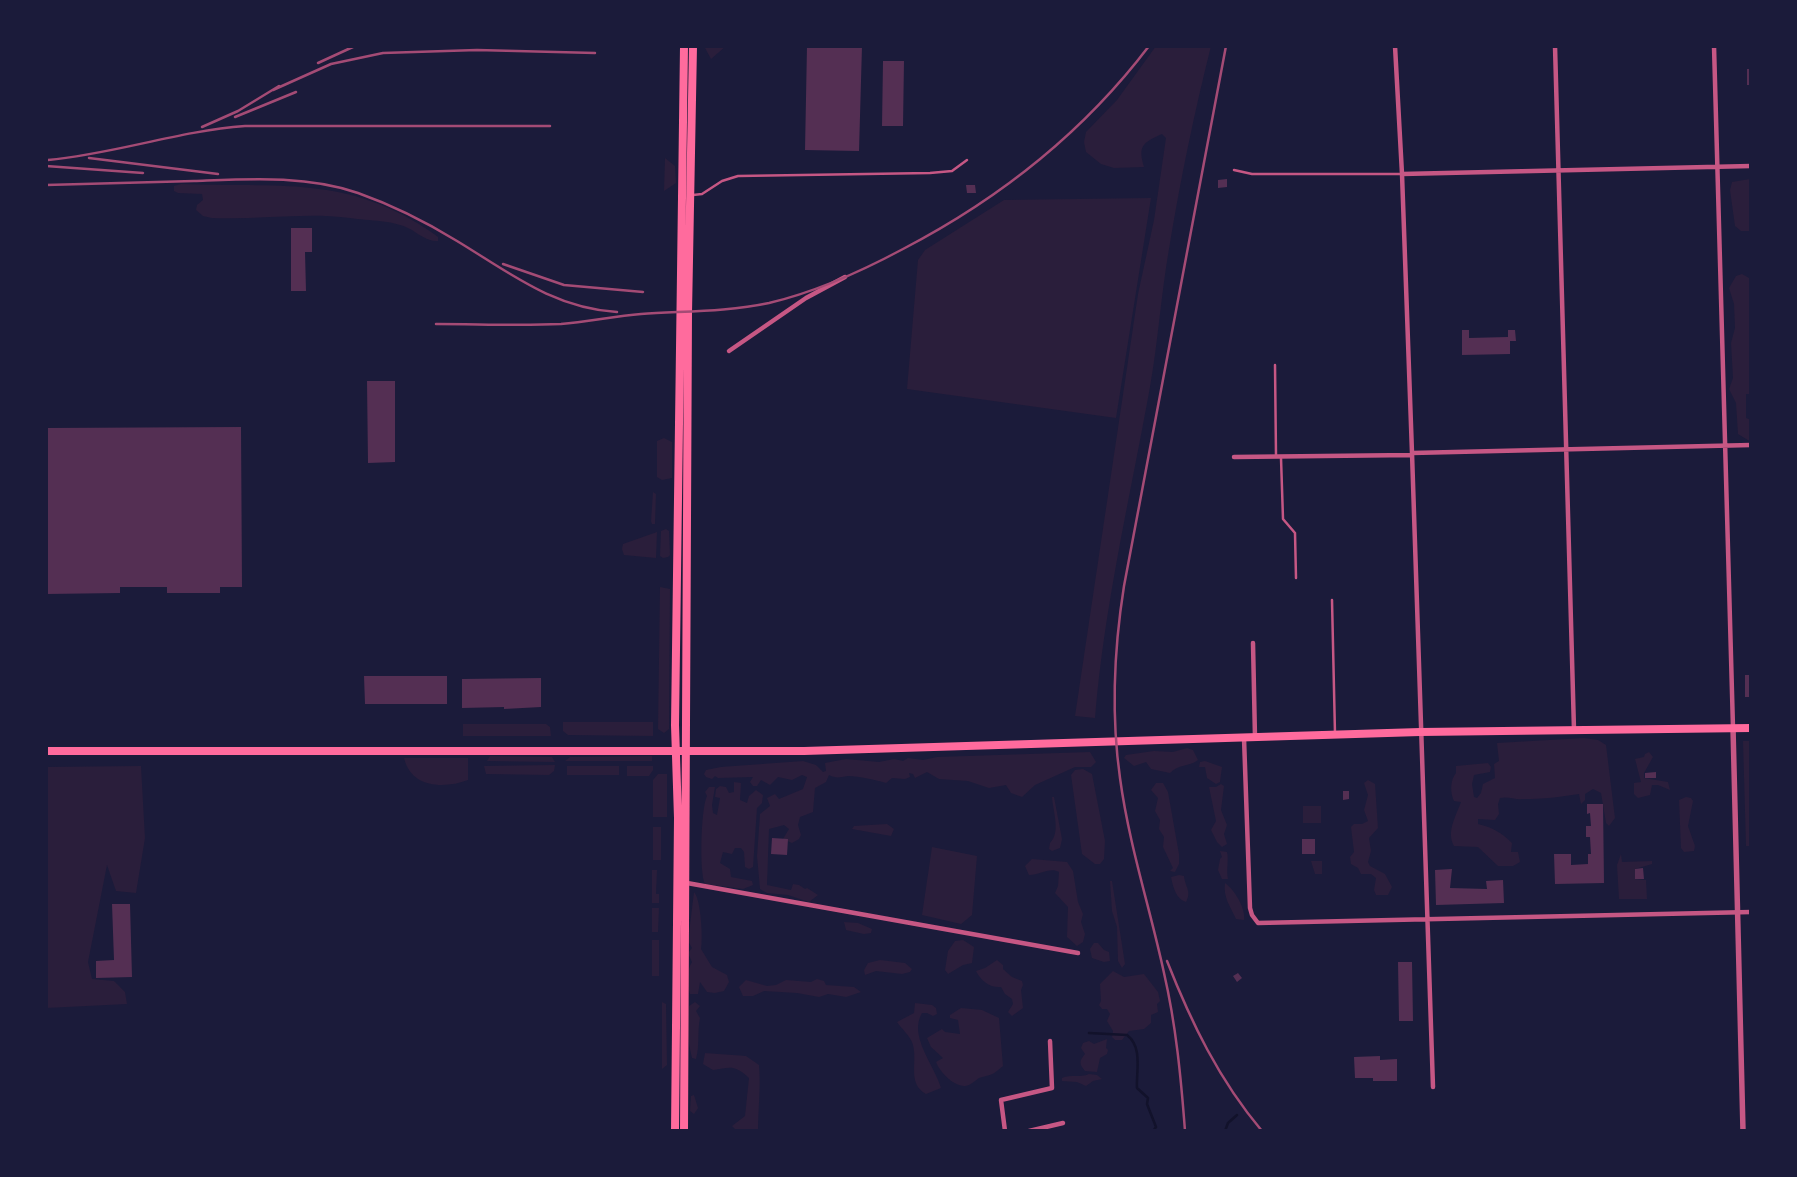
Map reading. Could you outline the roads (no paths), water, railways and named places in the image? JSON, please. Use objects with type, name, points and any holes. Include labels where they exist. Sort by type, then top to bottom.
[{"type":"main road","points":[[675,1131],[678,818],[676,752],[678,434],[682,313],[680,196],[684,46]]},
{"type":"main road","points":[[684,1131],[687,883],[688,313],[693,46]]},
{"type":"main road","points":[[682,130],[691,130]]},
{"type":"main road","points":[[680,196],[690,195]]},
{"type":"main road","points":[[46,751],[804,751],[1420,732],[1751,728]]},
{"type":"street","points":[[1395,46],[1402,174],[1433,1087]]},
{"type":"street","points":[[1554,46],[1574,730]]},
{"type":"street","points":[[1714,46],[1743,1131]]},
{"type":"street","points":[[1402,174],[1751,166]]},
{"type":"street","points":[[729,351],[806,298],[845,277]]},
{"type":"street","points":[[1234,457],[1279,458],[1751,445]]},
{"type":"street","points":[[1253,643],[1255,738]]},
{"type":"street","points":[[1244,738],[1250,908],[1252,916],[1258,922],[1751,912]]},
{"type":"street","points":[[687,883],[1078,954]]},
{"type":"street","points":[[1005,1131],[1001,1100],[1052,1088],[1050,1041]]},
{"type":"street","points":[[1029,1131],[1063,1123]]},
{"type":"lane","points":[[690,195],[702,194],[722,181],[738,176],[952,172],[968,160]]},
{"type":"lane","points":[[1234,170],[1252,174],[1402,174]]},
{"type":"lane","points":[[1275,365],[1282,519],[1295,533],[1296,578]]},
{"type":"lane","points":[[1332,600],[1335,735]]},
{"type":"waterway","points":[[1089,1033],[1127,1035],[1132,1040],[1138,1060],[1137,1088],[1148,1098],[1147,1104],[1156,1127],[1153,1131]]},
{"type":"waterway","points":[[1225,1131],[1228,1123],[1237,1115]]},
{"type":"railway","points":[[318,63],[355,46]]},
{"type":"railway","points":[[436,324],[561,324],[641,314],[721,310],[769,303],[821,287],[871,266],[903,249],[973,208],[1006,186],[1067,135],[1096,107],[1149,46]]},
{"type":"railway","points":[[1185,1131],[1172,1012],[1129,828],[1120,778],[1115,730],[1115,682],[1124,586],[1226,46]]},
{"type":"railway","points":[[273,90],[331,64],[383,53],[477,50],[595,53]]},
{"type":"railway","points":[[202,127],[238,111],[279,86]]},
{"type":"railway","points":[[235,117],[296,92]]},
{"type":"railway","points":[[48,160],[97,153],[195,133],[245,126],[550,126]]},
{"type":"railway","points":[[89,158],[218,174]]},
{"type":"railway","points":[[46,166],[143,173]]},
{"type":"railway","points":[[46,185],[256,179],[318,183],[338,187],[396,208],[552,296],[572,304],[617,312]]},
{"type":"railway","points":[[503,264],[564,285],[643,292]]},
{"type":"railway","points":[[1167,961],[1207,1050],[1232,1092],[1262,1131]]}]
